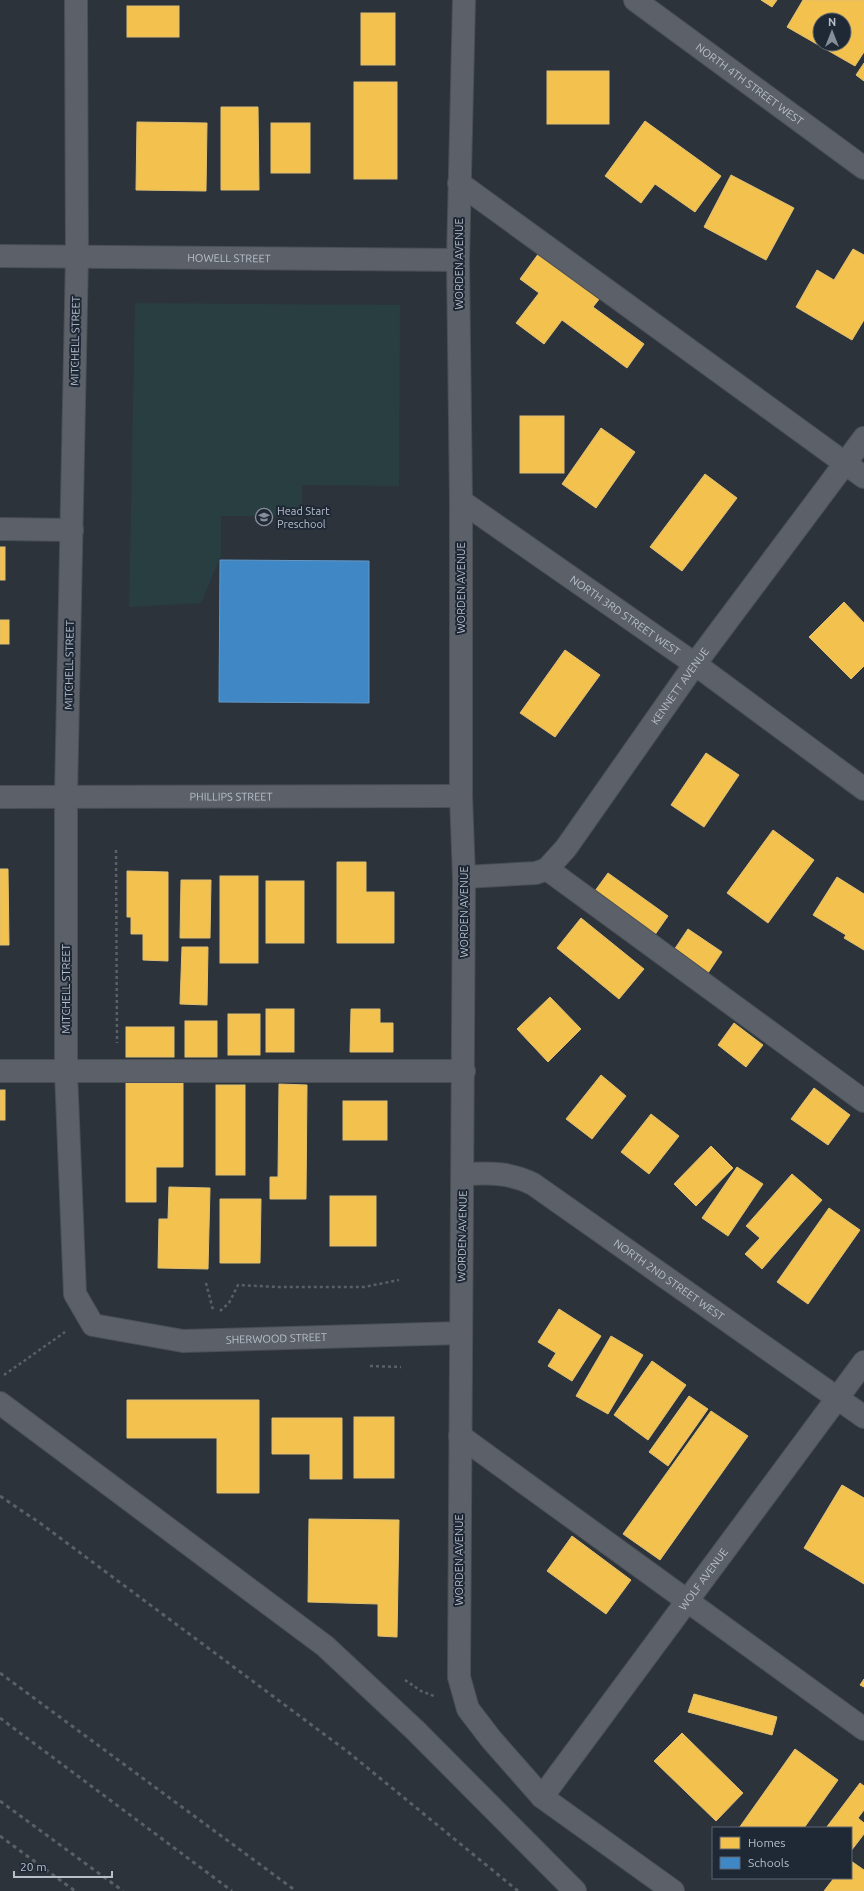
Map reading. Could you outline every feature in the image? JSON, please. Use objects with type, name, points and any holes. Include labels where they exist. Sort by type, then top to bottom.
[{"type":"street","name":"MITCHELL STREET","points":[[76,0],[77,256],[66,796],[66,1072],[75,1294],[93,1325]]},
{"type":"street","name":"WORDEN AVENUE","points":[[464,0],[458,260],[462,501],[461,796],[464,877],[464,1174],[460,1333],[459,1677],[468,1709],[491,1739],[542,1797],[673,1891]]},
{"type":"street","name":"NORTH 4TH STREET WEST","points":[[635,0],[864,168]]},
{"type":"street","points":[[459,183],[805,436],[864,477]]},
{"type":"street","name":"HOWELL STREET","points":[[0,256],[458,260]]},
{"type":"street","name":"KENNETT AVENUE","points":[[547,869],[566,848],[695,664],[864,438]]},
{"type":"street","name":"NORTH 3RD STREET WEST","points":[[462,501],[695,664],[864,789]]},
{"type":"street","points":[[0,529],[72,530]]},
{"type":"street","name":"PHILLIPS STREET","points":[[0,797],[461,796]]},
{"type":"street","points":[[464,877],[536,873],[547,869],[864,1100]]},
{"type":"street","points":[[0,1071],[464,1071]]},
{"type":"street","name":"NORTH 2ND STREET WEST","points":[[464,1174],[495,1173],[517,1176],[534,1184],[864,1417]]},
{"type":"street","name":"SHERWOOD STREET","points":[[93,1325],[183,1341],[460,1333]]},
{"type":"street","name":"WOLF AVENUE","points":[[542,1797],[864,1362]]},
{"type":"street","points":[[0,1403],[325,1646],[415,1730],[575,1891]]},
{"type":"street","points":[[460,1436],[864,1729]]},
{"type":"path","points":[[116,850],[117,1072]]},
{"type":"path","points":[[206,1283],[213,1310],[219,1311],[229,1303],[238,1285],[278,1287],[364,1287],[398,1280]]},
{"type":"path","points":[[0,1378],[65,1332],[93,1325]]},
{"type":"green space","points":[[135,303],[400,305],[399,486],[302,485],[302,516],[221,516],[221,556],[201,603],[129,607]]},
{"type":"building: Homes","points":[[761,0],[777,0],[772,7]]},
{"type":"building: Homes","points":[[803,0],[864,0],[864,52],[855,66],[831,52],[852,52],[852,12],[812,12],[812,41],[787,27]]},
{"type":"building: Homes","points":[[127,6],[179,6],[179,37],[127,37]]},
{"type":"building: Homes","points":[[361,13],[395,13],[395,65],[361,65]]},
{"type":"building: Homes","points":[[864,63],[864,81],[856,75]]},
{"type":"building: Homes","points":[[547,71],[609,71],[609,124],[547,124]]},
{"type":"building: Homes","points":[[354,82],[397,82],[397,179],[354,179]]},
{"type":"building: Homes","points":[[221,107],[258,107],[259,190],[221,190]]},
{"type":"building: Homes","points":[[645,121],[721,176],[695,212],[655,184],[641,203],[605,176]]},
{"type":"building: Homes","points":[[137,122],[207,123],[206,191],[136,190]]},
{"type":"building: Homes","points":[[271,123],[310,123],[310,173],[271,173]]},
{"type":"building: Homes","points":[[731,175],[794,208],[766,260],[704,227]]},
{"type":"building: Homes","points":[[853,249],[864,255],[864,320],[852,340],[796,307],[817,270],[834,280]]},
{"type":"building: Homes","points":[[539,253],[600,298],[593,307],[644,344],[627,368],[562,320],[544,344],[516,323],[539,293],[520,279]]},
{"type":"building: Homes","points":[[520,416],[564,416],[564,473],[520,473]]},
{"type":"building: Homes","points":[[601,428],[635,452],[596,508],[562,484]]},
{"type":"building: Homes","points":[[705,474],[737,498],[682,571],[650,547]]},
{"type":"building: Homes","points":[[0,547],[5,547],[5,580],[0,580]]},
{"type":"building: Homes","points":[[844,602],[864,623],[864,666],[851,679],[809,637]]},
{"type":"building: Homes","points":[[0,620],[9,620],[9,644],[0,644]]},
{"type":"building: Homes","points":[[565,650],[600,675],[555,737],[520,713]]},
{"type":"building: Homes","points":[[706,753],[739,775],[704,827],[671,805]]},
{"type":"building: Homes","points":[[773,830],[814,860],[768,923],[727,893]]},
{"type":"building: Homes","points":[[337,862],[366,862],[366,892],[394,892],[394,943],[337,943]]},
{"type":"building: Homes","points":[[0,869],[8,869],[9,945],[0,945]]},
{"type":"building: Homes","points":[[127,871],[168,872],[168,961],[143,960],[143,934],[131,934],[131,917],[127,917]]},
{"type":"building: Homes","points":[[608,873],[668,916],[652,939],[592,895]]},
{"type":"building: Homes","points":[[220,876],[258,876],[258,963],[220,963]]},
{"type":"building: Homes","points":[[837,877],[864,894],[864,950],[844,938],[846,935],[813,915]]},
{"type":"building: Homes","points":[[181,880],[211,880],[210,938],[180,938]]},
{"type":"building: Homes","points":[[266,881],[304,881],[304,943],[266,943]]},
{"type":"building: Homes","points":[[581,918],[644,969],[619,999],[557,948]]},
{"type":"building: Homes","points":[[688,929],[722,952],[708,973],[674,950]]},
{"type":"building: Homes","points":[[182,947],[208,947],[207,1005],[180,1004]]},
{"type":"building: Homes","points":[[550,997],[581,1029],[548,1062],[517,1029]]},
{"type":"building: Homes","points":[[266,1009],[294,1009],[294,1052],[266,1052]]},
{"type":"building: Homes","points":[[351,1009],[380,1009],[380,1023],[393,1023],[393,1052],[350,1052]]},
{"type":"building: Homes","points":[[228,1014],[260,1014],[260,1055],[228,1055]]},
{"type":"building: Homes","points":[[185,1021],[217,1021],[217,1057],[185,1057]]},
{"type":"building: Homes","points":[[734,1023],[763,1045],[746,1067],[718,1045]]},
{"type":"building: Homes","points":[[126,1027],[174,1027],[174,1057],[126,1057]]},
{"type":"building: Homes","points":[[601,1075],[626,1096],[592,1139],[566,1119]]},
{"type":"building: Homes","points":[[126,1083],[183,1083],[183,1167],[156,1167],[156,1202],[126,1202]]},
{"type":"building: Homes","points":[[279,1084],[307,1085],[306,1199],[270,1199],[270,1177],[278,1177]]},
{"type":"building: Homes","points":[[216,1085],[245,1085],[245,1175],[216,1175]]},
{"type":"building: Homes","points":[[814,1088],[850,1115],[828,1145],[791,1119]]},
{"type":"building: Homes","points":[[0,1090],[5,1090],[5,1120],[0,1120]]},
{"type":"building: Homes","points":[[343,1101],[387,1101],[387,1140],[343,1140]]},
{"type":"building: Homes","points":[[651,1114],[679,1136],[649,1174],[621,1152]]},
{"type":"building: Homes","points":[[711,1146],[733,1168],[696,1206],[674,1184]]},
{"type":"building: Homes","points":[[737,1167],[763,1184],[728,1236],[702,1218]]},
{"type":"building: Homes","points":[[792,1174],[822,1200],[762,1269],[745,1254],[760,1238],[746,1226]]},
{"type":"building: Homes","points":[[169,1187],[210,1188],[208,1269],[158,1268],[159,1219],[168,1219]]},
{"type":"building: Homes","points":[[330,1196],[376,1196],[376,1246],[330,1246]]},
{"type":"building: Homes","points":[[220,1199],[261,1199],[260,1263],[220,1263]]},
{"type":"building: Homes","points":[[829,1208],[860,1230],[808,1304],[777,1282]]},
{"type":"building: Homes","points":[[559,1309],[601,1336],[572,1381],[548,1366],[556,1353],[538,1342]]},
{"type":"building: Homes","points":[[611,1336],[643,1355],[608,1414],[576,1396]]},
{"type":"building: Homes","points":[[652,1361],[686,1385],[648,1440],[614,1415]]},
{"type":"building: Homes","points":[[689,1396],[708,1409],[668,1466],[649,1452]]},
{"type":"building: Homes","points":[[127,1400],[259,1400],[259,1493],[217,1493],[217,1438],[127,1438]]},
{"type":"building: Homes","points":[[711,1411],[748,1436],[660,1560],[623,1534]]},
{"type":"building: Homes","points":[[354,1417],[394,1417],[394,1478],[354,1478]]},
{"type":"building: Homes","points":[[272,1418],[342,1418],[342,1479],[310,1479],[310,1454],[272,1454]]},
{"type":"building: Homes","points":[[842,1485],[864,1498],[864,1584],[804,1548]]},
{"type":"building: Homes","points":[[309,1519],[399,1520],[397,1637],[378,1636],[378,1604],[308,1602]]},
{"type":"building: Homes","points":[[572,1536],[631,1580],[606,1614],[547,1571]]},
{"type":"building: Homes","points":[[864,1679],[864,1687],[860,1685]]},
{"type":"building: Homes","points":[[694,1694],[777,1717],[772,1735],[688,1712]]},
{"type":"building: Homes","points":[[682,1733],[743,1793],[716,1821],[654,1761]]},
{"type":"building: Homes","points":[[795,1749],[838,1780],[805,1827],[740,1827]]},
{"type":"building: Homes","points":[[860,1783],[864,1786],[864,1810],[858,1818],[864,1823],[864,1834],[852,1850],[852,1827],[827,1827]]},
{"type":"building: Homes","points":[[852,1862],[864,1870],[864,1891],[824,1891],[833,1879],[852,1879]]},
{"type":"building: Schools","points":[[220,560],[369,561],[369,703],[219,702]]},
{"type":"railway","points":[[0,1496],[40,1523],[348,1752],[518,1891]]},
{"type":"railway","points":[[0,1673],[296,1891]]},
{"type":"railway","points":[[0,1718],[232,1891]]},
{"type":"railway","points":[[0,1801],[123,1891]]},
{"type":"railway","points":[[0,1836],[75,1891]]},
{"type":"place","name":"Head Start Preschool","points":[[264,517]]}]
